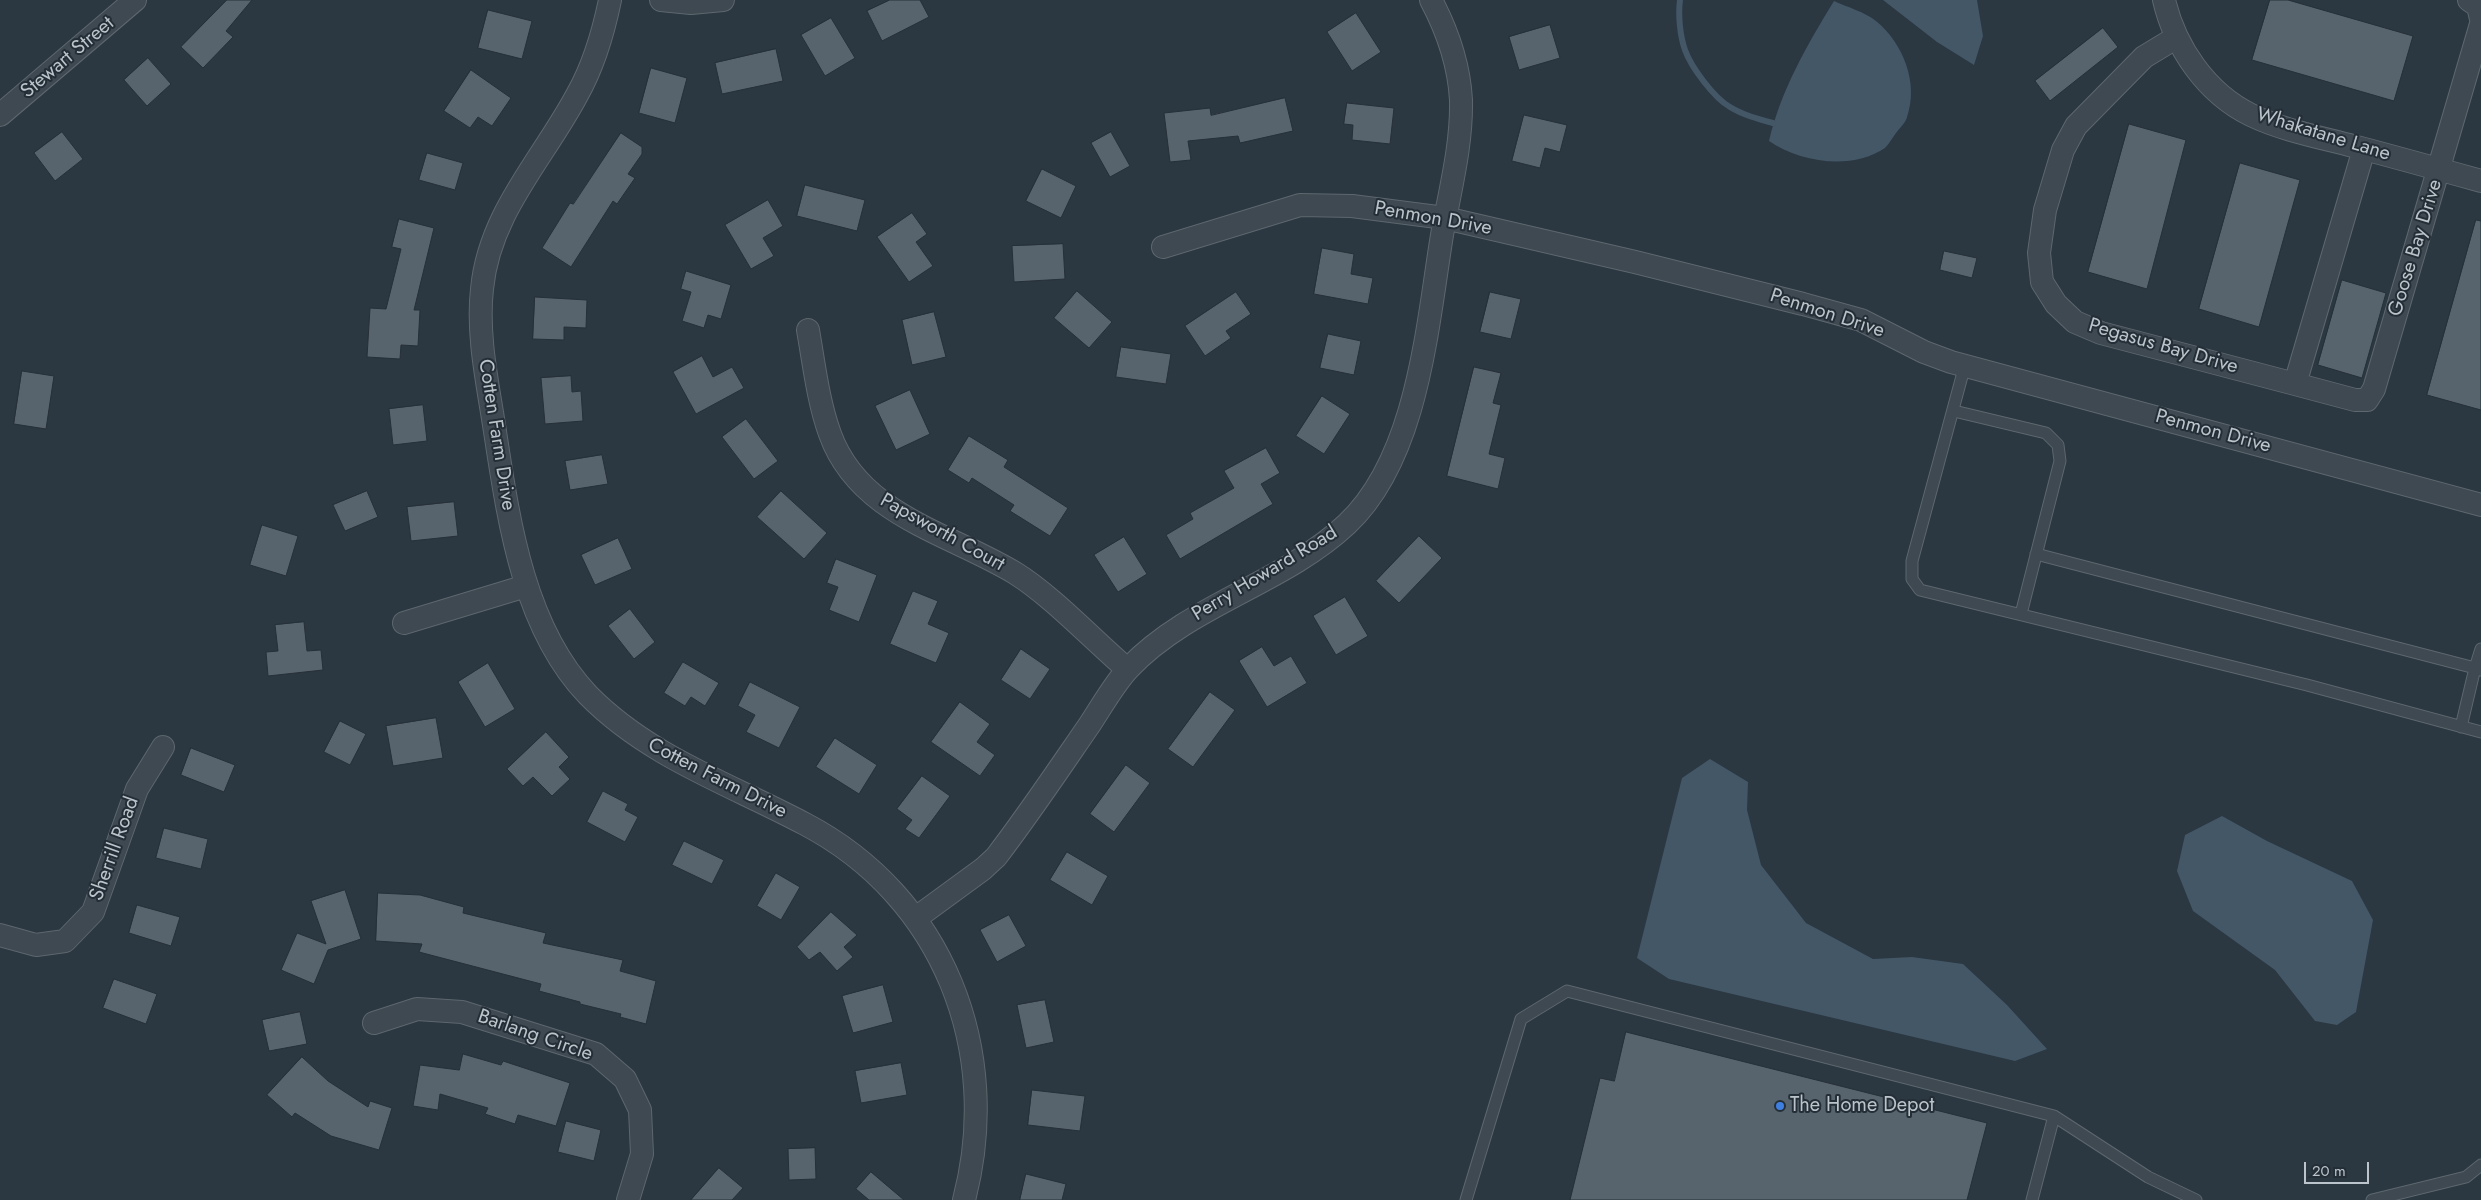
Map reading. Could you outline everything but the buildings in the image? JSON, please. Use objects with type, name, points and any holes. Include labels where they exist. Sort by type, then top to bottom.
[{"type":"street","name":"Stewart Street","points":[[0,115],[135,0]]},
{"type":"street","name":"Cotten Farm Drive","points":[[610,0],[600,43],[590,71],[576,99],[530,169],[503,216],[487,260],[482,286],[482,348],[511,530],[526,586],[547,635],[565,664],[585,692],[615,720],[646,744],[677,762],[808,825],[839,845],[868,866],[916,918],[954,986],[973,1056],[977,1095],[976,1136],[972,1171],[964,1200]]},
{"type":"street","points":[[660,0],[690,3],[723,0]]},
{"type":"street","name":"Perry Howard Road","points":[[916,918],[984,870],[996,857],[1127,669],[1156,642],[1187,622],[1328,541],[1364,507],[1386,474],[1399,446],[1411,410],[1460,126],[1461,99],[1458,71],[1451,43],[1431,0]]},
{"type":"street","name":"Whakatane Lane","points":[[2164,0],[2182,49],[2204,80],[2224,97],[2250,114],[2291,129],[2481,181]]},
{"type":"street","points":[[2469,0],[2478,6],[2481,19]]},
{"type":"street","name":"Goose Bay Drive","points":[[2295,384],[2355,400],[2367,400],[2374,389],[2440,170],[2481,24]]},
{"type":"street","name":"Pegasus Bay Drive","points":[[2177,37],[2144,57],[2076,126],[2063,150],[2045,210],[2039,253],[2042,282],[2056,304],[2075,322],[2101,333],[2295,384]]},
{"type":"street","points":[[2295,384],[2364,149]]},
{"type":"street","name":"Penmon Drive","points":[[1163,247],[1300,206],[1352,206],[1445,218],[1626,260],[1861,320],[1924,352],[1965,366],[2481,505]]},
{"type":"street","name":"Papsworth Court","points":[[808,330],[829,433],[838,454],[862,487],[906,518],[1015,574],[1042,593],[1127,669]]},
{"type":"street","points":[[404,623],[526,586]]},
{"type":"street","name":"Sherrill Road","points":[[0,934],[36,945],[65,941],[93,912],[137,789],[163,747]]},
{"type":"street","name":"Barlang Circle","points":[[374,1023],[417,1009],[462,1012],[596,1054],[624,1079],[640,1110],[642,1154],[628,1200]]},
{"type":"lane","points":[[1965,366],[1912,561],[1912,579],[1920,590],[2307,685],[2481,732]]},
{"type":"lane","points":[[1954,411],[2046,434],[2058,445],[2060,461],[2020,614]]},
{"type":"lane","points":[[2036,554],[2478,669]]},
{"type":"lane","points":[[2461,727],[2478,669],[2481,649]]},
{"type":"lane","points":[[1466,1200],[1521,1019],[1567,992],[2054,1116],[2148,1177],[2196,1200]]},
{"type":"lane","points":[[2032,1200],[2054,1116]]},
{"type":"lane","points":[[2372,1200],[2466,1177],[2481,1165]]},
{"type":"water","points":[[1883,0],[1977,0],[1983,36],[1974,65],[1937,42]]},
{"type":"water","points":[[1834,1],[1867,15],[1886,30],[1901,52],[1910,77],[1910,104],[1903,125],[1885,148],[1857,160],[1826,161],[1810,159],[1781,148],[1769,141],[1780,104],[1796,68]]},
{"type":"water","points":[[1710,759],[1748,782],[1747,810],[1761,865],[1806,923],[1873,959],[1912,957],[1963,964],[2007,1005],[2047,1049],[2015,1061],[1669,979],[1637,958],[1682,778]]},
{"type":"water","points":[[2222,816],[2267,841],[2352,881],[2373,920],[2356,1012],[2337,1025],[2315,1021],[2275,970],[2193,911],[2177,871],[2185,835]]},
{"type":"waterway","points":[[1680,0],[1679,19],[1683,44],[1692,65],[1704,82],[1717,97],[1730,107],[1745,115],[1773,123]]},
{"type":"place","name":"The Home Depot","points":[[1780,1106]]}]
